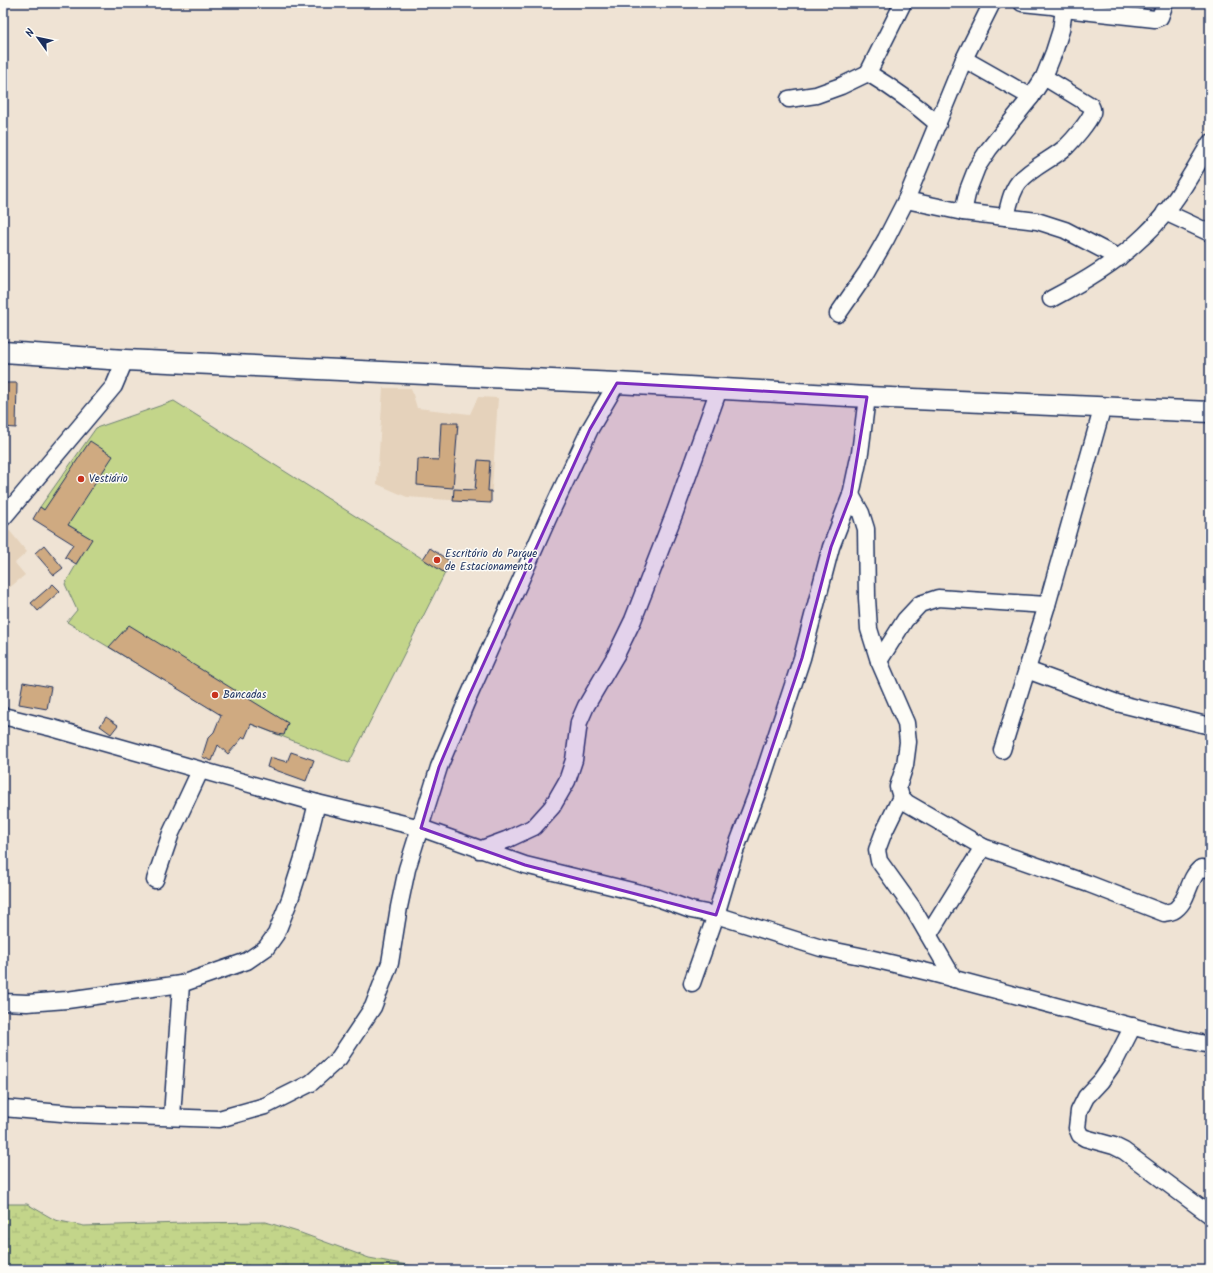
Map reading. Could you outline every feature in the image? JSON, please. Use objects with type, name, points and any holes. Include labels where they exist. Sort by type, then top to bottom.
[{"type":"main road","points":[[3,352],[124,360],[618,383],[867,397],[1103,406],[1210,412]]},
{"type":"street","points":[[789,99],[816,95],[841,86],[868,73],[903,3]]},
{"type":"street","points":[[838,314],[867,272],[906,200],[964,59],[992,3]]},
{"type":"street","points":[[1022,3],[1155,19],[1160,17],[1165,3]]},
{"type":"street","points":[[963,212],[968,190],[977,167],[989,149],[1031,97],[1044,77],[1061,30],[1064,9]]},
{"type":"street","points":[[964,59],[1031,97]]},
{"type":"street","points":[[868,73],[890,86],[938,124]]},
{"type":"street","points":[[1006,217],[1012,195],[1017,184],[1025,176],[1066,148],[1079,133],[1092,113],[1093,108],[1090,105],[1044,77]]},
{"type":"street","points":[[1051,299],[1119,258],[1146,235],[1185,185],[1210,143]]},
{"type":"street","points":[[906,200],[963,212],[1037,221],[1065,230],[1119,258]]},
{"type":"street","points":[[1165,212],[1210,233]]},
{"type":"street","points":[[5,514],[114,386],[124,360]]},
{"type":"street","points":[[3,1108],[73,1114],[219,1119],[265,1106],[311,1083],[340,1058],[373,1007],[390,963],[407,869],[439,767],[471,691],[550,514],[590,429],[618,383]]},
{"type":"street","points":[[479,850],[534,827],[552,807],[567,781],[574,760],[579,722],[586,706],[616,655],[633,620],[675,512],[718,389]]},
{"type":"street","points":[[692,983],[716,915],[733,857],[759,788],[800,664],[831,547],[851,495],[860,453],[867,397]]},
{"type":"street","points":[[1002,750],[1047,606],[1103,406]]},
{"type":"street","points":[[851,495],[861,513],[866,529],[869,629],[879,661],[906,723],[908,742],[898,787],[901,797],[906,803],[983,847],[1089,884],[1164,913],[1175,911],[1182,903],[1195,872],[1201,868],[1210,869]]},
{"type":"street","points":[[879,661],[905,620],[920,604],[938,598],[1047,606]]},
{"type":"street","points":[[1027,670],[1117,703],[1210,726]]},
{"type":"street","points":[[3,716],[52,728],[317,803],[421,828],[479,850],[525,865],[637,892],[691,910],[716,915],[821,948],[865,957],[954,979],[1210,1045]]},
{"type":"street","points":[[155,880],[172,833],[200,771]]},
{"type":"street","points":[[901,797],[877,850],[879,861],[912,907],[954,979]]},
{"type":"street","points":[[3,1002],[27,1003],[67,1000],[182,984],[248,960],[266,948],[276,934],[290,899],[304,855],[317,803]]},
{"type":"street","points":[[929,934],[983,847]]},
{"type":"street","points":[[172,1117],[182,984]]},
{"type":"street","points":[[1133,1026],[1115,1061],[1101,1081],[1086,1097],[1079,1111],[1077,1128],[1080,1135],[1085,1138],[1114,1146],[1124,1151],[1210,1215]]},
{"type":"highlighted area","points":[[617,383],[867,397],[851,495],[831,547],[802,658],[716,915],[525,865],[421,828],[439,767],[468,698],[590,429]]},
{"type":"shaded area","points":[[383,388],[411,388],[417,408],[470,414],[478,397],[498,398],[491,503],[407,497],[377,484]]},
{"type":"shaded area","points":[[9,530],[27,552],[15,563],[25,575],[3,593],[3,535]]},
{"type":"green space","points":[[174,401],[445,573],[349,763],[251,724],[223,711],[217,712],[67,622],[77,610],[65,584],[91,539],[40,507],[96,428]]},
{"type":"green space","points":[[27,1204],[55,1220],[84,1226],[266,1222],[369,1258],[435,1270],[3,1270],[3,1205]]},
{"type":"building","points":[[3,383],[17,383],[16,428],[3,427]]},
{"type":"building","points":[[441,423],[458,423],[453,488],[417,485],[418,459],[439,460]]},
{"type":"building","name":"Vestiário","points":[[90,441],[113,456],[68,525],[92,539],[76,564],[65,557],[73,544],[33,519],[40,507],[44,510]]},
{"type":"building","points":[[478,460],[490,461],[488,491],[491,491],[491,503],[453,501],[454,489],[475,490]]},
{"type":"building","points":[[44,545],[63,568],[54,575],[35,553]]},
{"type":"building","name":"Escritório do Parque de Estacionamento","points":[[430,548],[451,562],[445,573],[423,559]]},
{"type":"building","points":[[53,584],[60,591],[38,611],[31,603]]},
{"type":"building","name":"Bancadas","points":[[129,625],[288,723],[284,735],[277,734],[251,724],[245,738],[243,737],[228,754],[218,745],[212,761],[202,757],[208,738],[214,732],[221,715],[109,647]]},
{"type":"building","points":[[23,682],[51,687],[47,709],[19,704]]},
{"type":"building","points":[[106,717],[118,725],[111,734],[100,726]]},
{"type":"building","points":[[291,752],[314,760],[306,781],[267,767],[270,757],[287,762]]},
{"type":"place","name":"Vestiário","points":[[81,479]]},
{"type":"place","name":"Escritório do Parque de Estacionamento","points":[[437,560]]},
{"type":"place","name":"Bancadas","points":[[215,695]]}]
